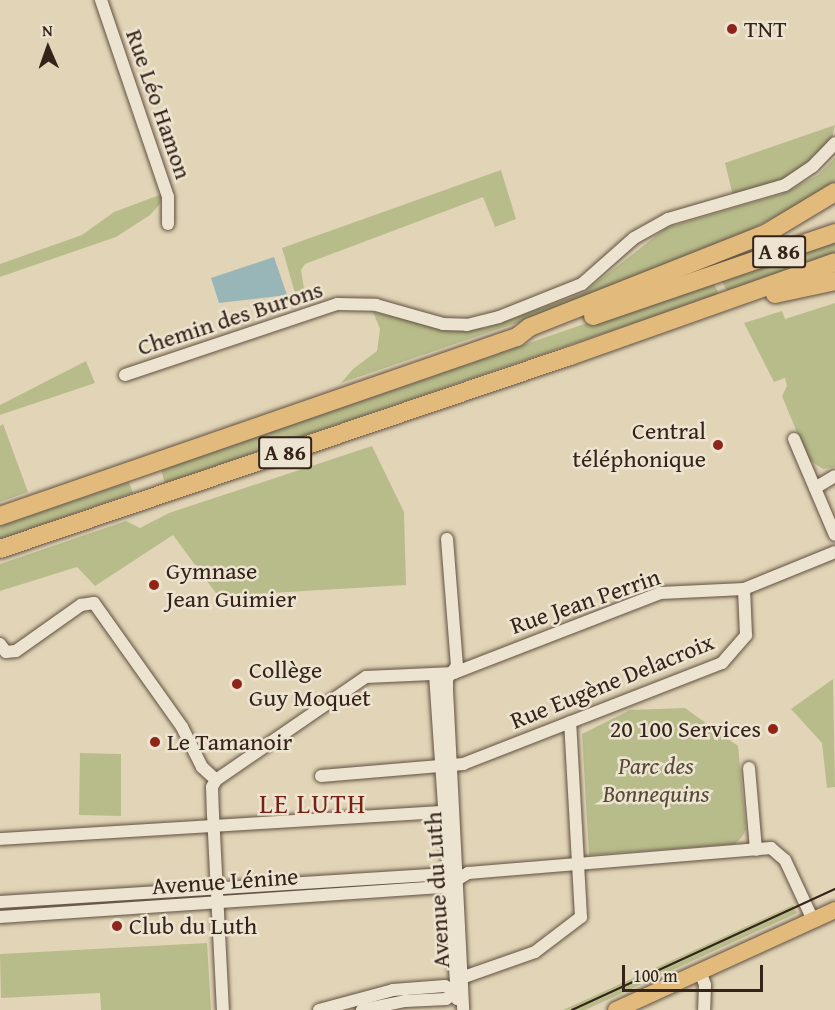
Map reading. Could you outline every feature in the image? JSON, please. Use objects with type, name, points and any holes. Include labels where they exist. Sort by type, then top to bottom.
[{"type":"highway","points":[[517,337],[530,327],[767,233],[835,192]]},
{"type":"highway","name":"A 86","points":[[0,516],[517,337],[533,337],[835,233]]},
{"type":"highway","name":"A 86","points":[[0,549],[570,356],[705,306],[835,262]]},
{"type":"highway","points":[[705,306],[720,311],[792,289],[835,281]]},
{"type":"main road","points":[[616,1010],[835,910]]},
{"type":"street","name":"Rue Léo Hamon","points":[[101,0],[168,196],[168,224]]},
{"type":"street","name":"Chemin des Burons","points":[[125,375],[337,304],[376,305],[443,324],[467,326],[499,317],[582,284],[634,238],[668,219],[784,185],[813,166],[835,143]]},
{"type":"street","points":[[794,440],[835,535]]},
{"type":"street","points":[[815,488],[835,476]]},
{"type":"street","points":[[446,768],[447,679],[457,666],[447,539]]},
{"type":"street","name":"Rue Jean Perrin","points":[[216,780],[366,677],[453,673],[660,593],[744,589],[835,552]]},
{"type":"street","name":"Rue Eugène Delacroix","points":[[321,776],[446,768],[728,659],[746,635],[744,589]]},
{"type":"street","points":[[0,644],[6,652],[16,651],[81,605],[94,603],[182,727],[202,767],[216,780],[212,788],[213,826],[224,1010]]},
{"type":"street","points":[[435,674],[446,768]]},
{"type":"street","points":[[464,977],[535,952],[581,917],[570,722]]},
{"type":"street","name":"Avenue du Luth","points":[[446,768],[443,812],[464,977],[459,992],[463,1010]]},
{"type":"street","name":"Avenue du Luth","points":[[446,768],[459,992],[458,1010]]},
{"type":"street","points":[[749,768],[756,849]]},
{"type":"street","points":[[0,839],[443,812]]},
{"type":"street","points":[[453,879],[468,873],[771,848],[780,852],[813,920]]},
{"type":"street","name":"Avenue Lénine","points":[[0,902],[442,874],[453,879],[445,887],[0,917]]},
{"type":"street","points":[[700,971],[705,985],[704,1010]]},
{"type":"street","points":[[320,1010],[393,990],[445,986],[459,992]]},
{"type":"street","points":[[362,1010],[405,1001],[446,999],[459,992]]},
{"type":"green space","points":[[835,125],[831,142],[807,165],[777,183],[733,196],[725,163]]},
{"type":"green space","points":[[835,158],[835,182],[829,188],[737,237],[587,299],[341,383],[353,369],[377,351],[380,329],[373,312],[451,330],[486,328],[583,293],[666,228],[782,194],[818,175]]},
{"type":"green space","points":[[501,170],[516,219],[495,227],[483,197],[305,264],[301,270],[304,289],[295,293],[282,248]]},
{"type":"green space","points":[[162,194],[160,204],[150,215],[116,237],[0,277],[0,264],[82,235],[114,212]]},
{"type":"green space","points":[[835,241],[835,254],[727,291],[720,278]]},
{"type":"green space","points":[[712,280],[719,294],[165,483],[161,470]]},
{"type":"green space","points":[[835,303],[835,467],[823,469],[809,460],[798,435],[782,396],[787,386],[785,378],[774,382],[744,323],[782,311],[785,319]]},
{"type":"green space","points":[[86,361],[95,383],[0,415],[0,405]]},
{"type":"green space","points":[[3,424],[28,492],[0,502],[0,426]]},
{"type":"green space","points":[[372,446],[404,512],[406,585],[218,596],[173,535],[95,586],[77,567],[0,591],[0,564],[126,521],[140,528],[169,513]]},
{"type":"green space","points":[[129,482],[133,493],[0,539],[0,526]]},
{"type":"green space","points":[[833,679],[835,787],[827,788],[822,743],[791,709]]},
{"type":"green space","name":"Parc des Bonnequins","points":[[685,708],[738,746],[746,829],[742,837],[735,844],[589,855],[582,734],[630,710]]},
{"type":"green space","points":[[80,753],[121,754],[121,816],[79,815]]},
{"type":"green space","points":[[793,905],[797,913],[585,1010],[563,1010]]},
{"type":"green space","points":[[207,943],[211,1010],[101,1010],[100,993],[1,998],[0,954]]},
{"type":"water","points":[[274,257],[287,295],[219,303],[211,278]]},
{"type":"tram line","points":[[572,1010],[835,889]]},
{"type":"place","name":"TNT","points":[[732,29]]},
{"type":"place","name":"Central téléphonique","points":[[718,445]]},
{"type":"place","name":"Gymnase Jean Guimier","points":[[154,585]]},
{"type":"place","name":"Collège Guy Moquet","points":[[237,684]]},
{"type":"place","name":"20 100 Services","points":[[773,729]]},
{"type":"place","name":"Le Tamanoir","points":[[155,742]]},
{"type":"place","name":"Club du Luth","points":[[117,926]]},
{"type":"district","name":"LE LUTH","points":[[313,804]]}]
